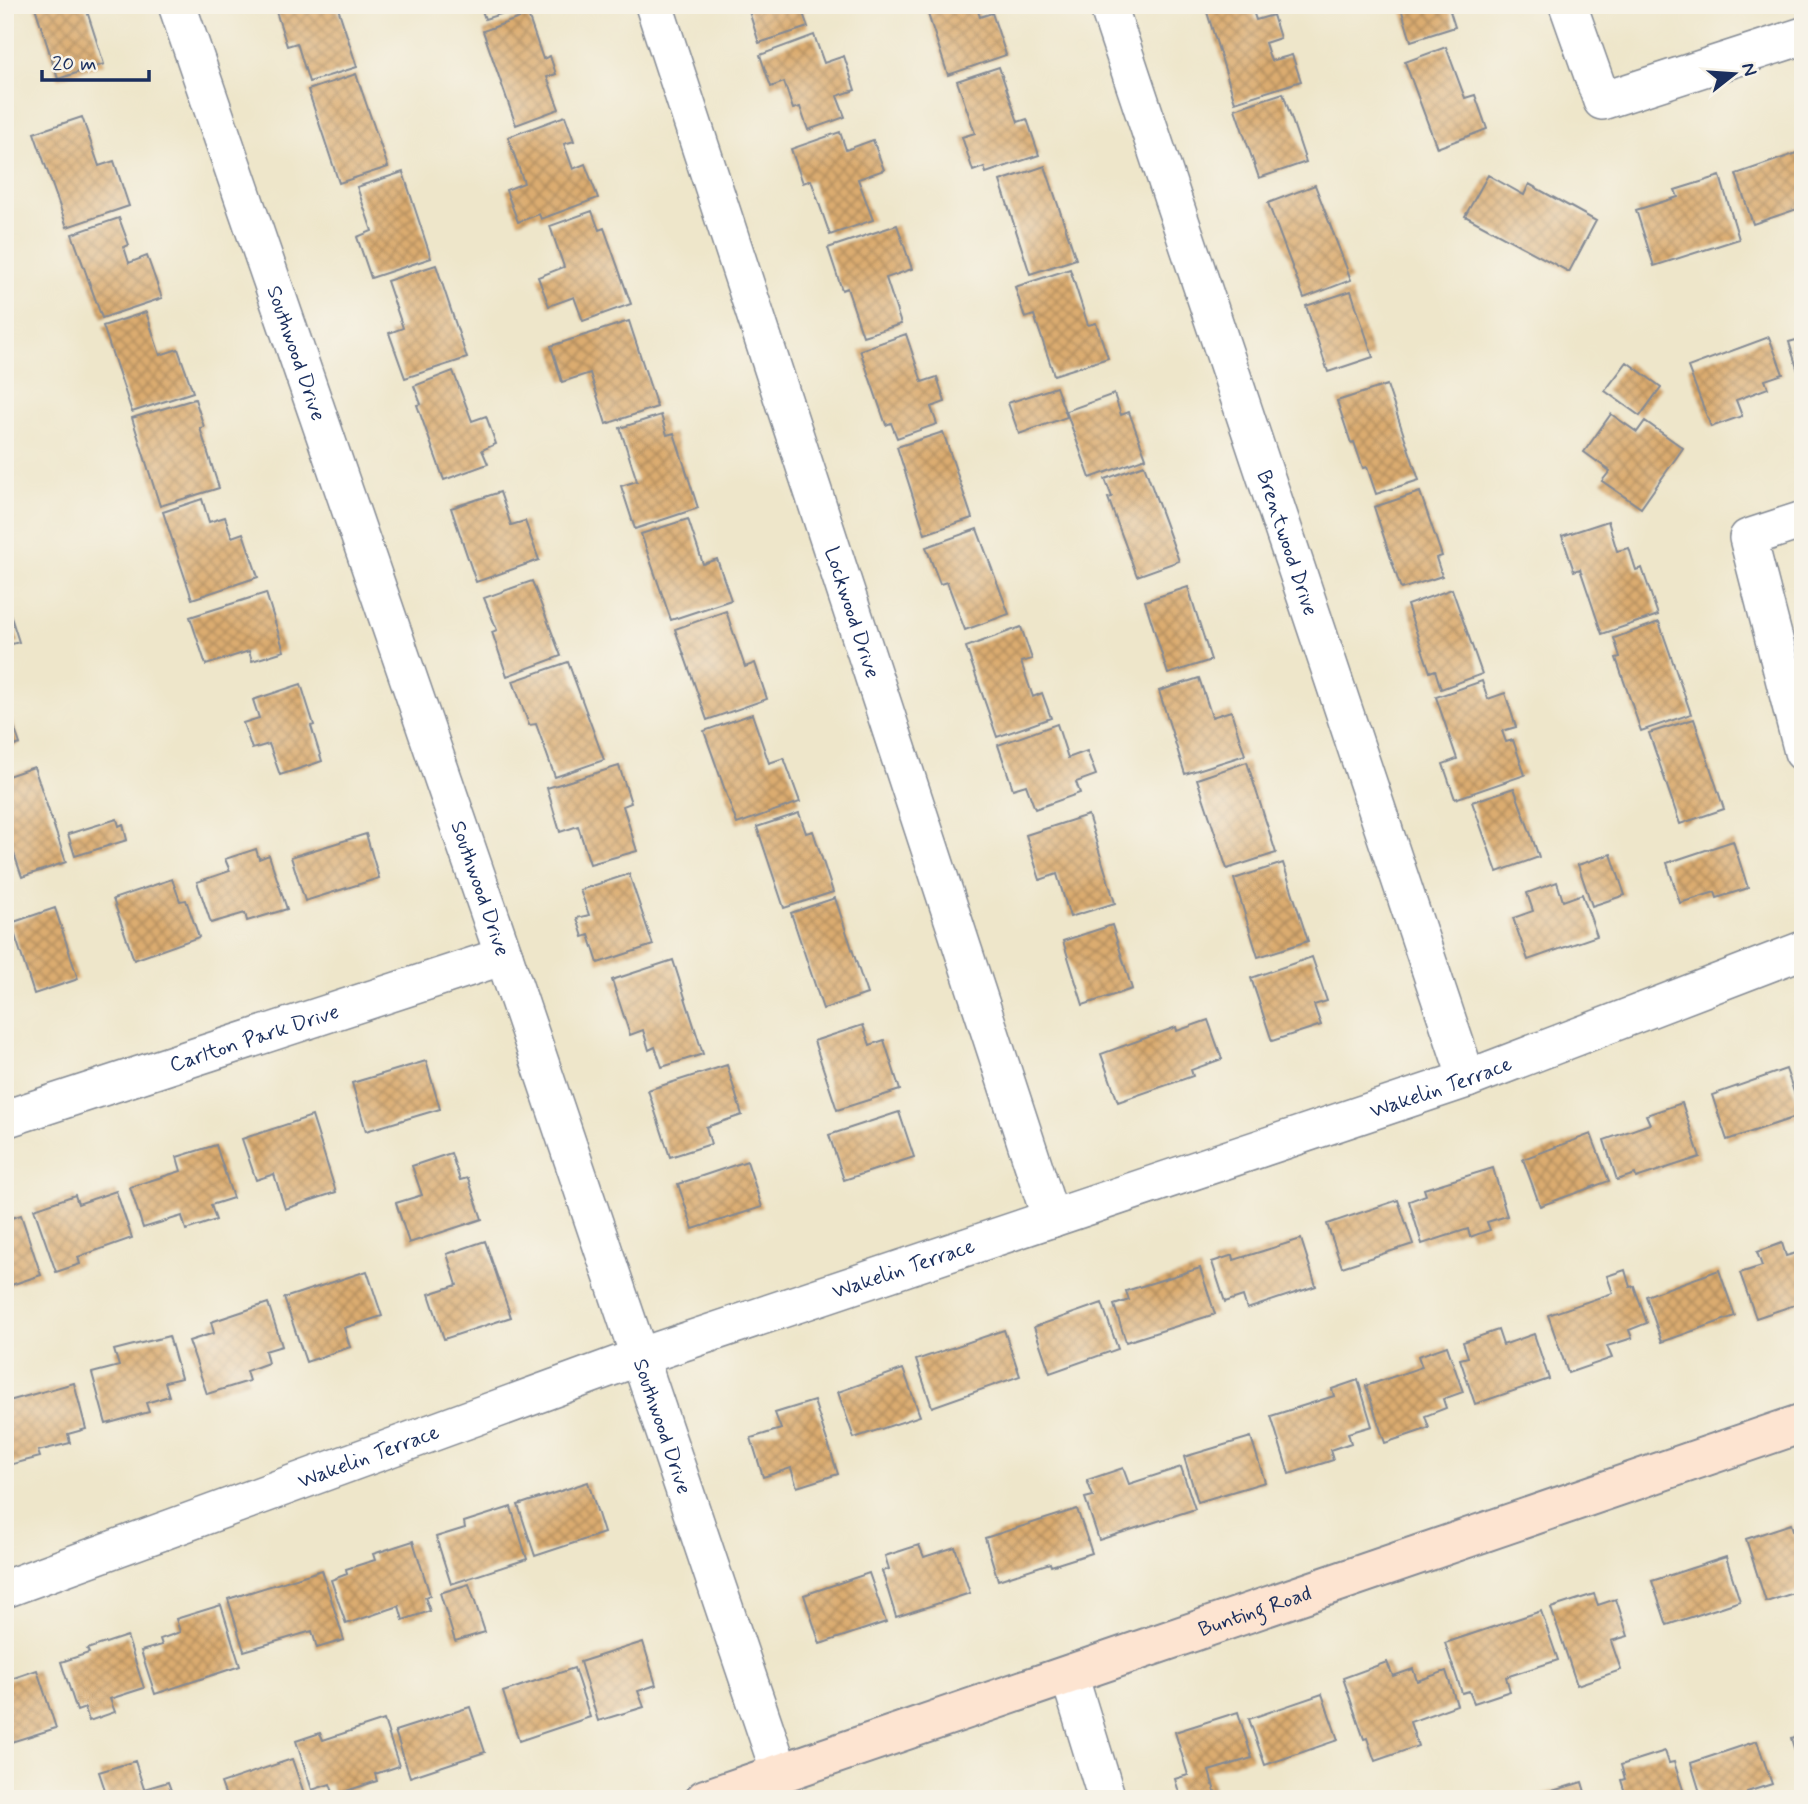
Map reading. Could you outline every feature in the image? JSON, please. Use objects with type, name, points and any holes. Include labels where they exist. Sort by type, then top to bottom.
[{"type":"main road","name":"Bunting Road","points":[[705,1799],[1803,1423]]},
{"type":"street","name":"Southwood Drive","points":[[177,5],[504,956],[780,1773]]},
{"type":"street","name":"Lockwood Drive","points":[[654,5],[1051,1219]]},
{"type":"street","name":"Brentwood Drive","points":[[1108,5],[1467,1079]]},
{"type":"street","points":[[1567,5],[1602,101],[1803,36]]},
{"type":"street","points":[[1803,520],[1748,538],[1803,752]]},
{"type":"street","name":"Wakelin Terrace","points":[[5,1589],[639,1357],[1467,1079],[1803,950]]},
{"type":"street","name":"Carlton Park Drive","points":[[5,1119],[504,956]]},
{"type":"street","points":[[1069,1675],[1107,1799]]},
{"type":"building","points":[[85,5],[104,64],[58,79],[35,7]]},
{"type":"building","points":[[274,5],[337,5],[357,67],[309,82],[297,43],[287,46]]},
{"type":"building","points":[[480,5],[526,5],[526,6],[485,19]]},
{"type":"building","points":[[747,5],[800,5],[808,27],[759,43]]},
{"type":"building","points":[[925,5],[976,5],[980,17],[992,13],[1006,55],[948,75]]},
{"type":"building","points":[[1219,5],[1251,5],[1256,20],[1273,15],[1280,38],[1265,43],[1271,61],[1292,55],[1301,81],[1235,102],[1206,9]]},
{"type":"building","points":[[1400,5],[1448,5],[1455,27],[1411,41]]},
{"type":"building","points":[[528,15],[543,59],[550,56],[556,74],[547,77],[559,109],[516,125],[483,31]]},
{"type":"building","points":[[814,35],[824,63],[844,56],[855,90],[837,96],[845,117],[808,130],[800,107],[793,109],[784,82],[771,87],[760,55]]},
{"type":"building","points":[[1446,47],[1465,98],[1475,95],[1487,129],[1437,148],[1405,62]]},
{"type":"building","points":[[999,67],[1018,122],[1027,119],[1039,155],[986,173],[984,167],[973,171],[962,137],[975,133],[957,81]]},
{"type":"building","points":[[356,74],[388,167],[339,183],[308,90]]},
{"type":"building","points":[[1283,93],[1306,162],[1259,178],[1235,109]]},
{"type":"building","points":[[565,116],[574,141],[564,144],[573,169],[585,164],[598,198],[541,219],[539,214],[518,222],[506,190],[524,183],[508,137]]},
{"type":"building","points":[[82,117],[99,166],[114,161],[129,206],[67,227],[34,133]]},
{"type":"building","points":[[840,132],[846,150],[873,140],[884,170],[858,179],[873,220],[830,235],[811,180],[803,183],[791,149]]},
{"type":"building","points":[[1803,151],[1803,207],[1753,224],[1736,174]]},
{"type":"building","points":[[1045,166],[1076,259],[1030,274],[1000,181]]},
{"type":"building","points":[[403,172],[431,258],[371,278],[357,237],[372,231],[357,187]]},
{"type":"building","points":[[1488,175],[1524,195],[1529,184],[1596,221],[1569,272],[1465,216]]},
{"type":"building","points":[[1720,176],[1739,239],[1654,266],[1636,210],[1678,197],[1675,190]]},
{"type":"building","points":[[1315,185],[1351,280],[1304,298],[1268,203]]},
{"type":"building","points":[[592,211],[599,230],[604,228],[631,304],[583,321],[574,297],[549,306],[538,277],[564,267],[550,226]]},
{"type":"building","points":[[119,218],[129,245],[124,247],[129,263],[147,256],[162,298],[102,318],[72,234]]},
{"type":"building","points":[[897,225],[912,269],[886,278],[901,324],[863,336],[847,288],[842,290],[828,248]]},
{"type":"building","points":[[436,265],[467,358],[405,378],[389,333],[403,328],[387,281]]},
{"type":"building","points":[[1070,269],[1088,325],[1096,323],[1108,358],[1054,375],[1034,315],[1025,318],[1015,287]]},
{"type":"building","points":[[1351,291],[1373,357],[1328,372],[1306,306]]},
{"type":"building","points":[[146,312],[160,355],[178,349],[193,392],[132,412],[103,326]]},
{"type":"building","points":[[629,321],[657,407],[606,424],[590,373],[562,382],[551,346]]},
{"type":"building","points":[[906,334],[922,382],[937,377],[945,402],[931,407],[937,424],[897,438],[891,423],[886,425],[860,350]]},
{"type":"building","points":[[1769,337],[1783,374],[1765,380],[1768,388],[1736,400],[1742,416],[1711,427],[1688,367]]},
{"type":"building","points":[[1803,338],[1803,384],[1802,384],[1789,342]]},
{"type":"building","points":[[1627,362],[1661,387],[1640,416],[1605,391]]},
{"type":"building","points":[[453,371],[472,421],[486,416],[496,444],[482,450],[488,464],[444,480],[417,405],[421,404],[414,386]]},
{"type":"building","points":[[1387,385],[1419,480],[1376,494],[1367,467],[1363,468],[1354,442],[1351,443],[1337,401]]},
{"type":"building","points":[[1056,387],[1067,417],[1019,434],[1008,403]]},
{"type":"building","points":[[1114,394],[1121,415],[1129,412],[1146,458],[1090,478],[1066,411]]},
{"type":"building","points":[[195,399],[204,427],[200,428],[219,488],[160,506],[132,418]]},
{"type":"building","points":[[1611,414],[1637,432],[1645,421],[1683,448],[1641,508],[1602,481],[1610,471],[1584,452]]},
{"type":"building","points":[[661,415],[667,435],[674,433],[698,508],[635,529],[621,486],[637,481],[620,428]]},
{"type":"building","points":[[943,432],[972,518],[925,534],[897,447]]},
{"type":"building","points":[[1144,465],[1179,561],[1137,576],[1108,498],[1112,497],[1105,479]]},
{"type":"building","points":[[500,492],[511,525],[525,521],[539,560],[476,582],[451,508]]},
{"type":"building","points":[[1420,492],[1442,556],[1436,558],[1442,576],[1401,589],[1374,507]]},
{"type":"building","points":[[202,499],[209,522],[225,517],[232,537],[243,533],[258,577],[192,599],[163,512]]},
{"type":"building","points":[[688,519],[703,564],[717,559],[731,600],[671,620],[641,534]]},
{"type":"building","points":[[1608,521],[1617,551],[1629,548],[1636,570],[1642,568],[1658,615],[1602,634],[1580,569],[1574,571],[1562,536]]},
{"type":"building","points":[[977,529],[1009,614],[965,630],[947,582],[940,584],[926,547]]},
{"type":"building","points":[[532,581],[561,656],[507,676],[492,632],[497,630],[484,598]]},
{"type":"building","points":[[1188,587],[1211,660],[1168,674],[1145,601]]},
{"type":"building","points":[[1452,589],[1482,674],[1441,689],[1435,670],[1430,672],[1407,605]]},
{"type":"building","points":[[266,593],[284,651],[252,661],[249,651],[206,665],[190,617]]},
{"type":"building","points":[[5,598],[19,642],[5,646]]},
{"type":"building","points":[[726,611],[745,667],[755,663],[767,699],[707,720],[675,629]]},
{"type":"building","points":[[1659,622],[1691,714],[1641,731],[1616,658],[1620,657],[1614,638]]},
{"type":"building","points":[[1021,627],[1032,659],[1021,662],[1033,697],[1042,693],[1051,718],[997,737],[966,647]]},
{"type":"building","points":[[568,662],[604,760],[555,777],[536,724],[529,725],[513,681]]},
{"type":"building","points":[[1199,678],[1212,717],[1231,711],[1245,755],[1185,774],[1159,691]]},
{"type":"building","points":[[1482,681],[1488,699],[1505,693],[1516,727],[1502,731],[1506,742],[1513,740],[1525,775],[1455,799],[1443,764],[1457,759],[1436,697]]},
{"type":"building","points":[[301,684],[322,761],[280,775],[269,744],[252,749],[243,723],[259,718],[253,700]]},
{"type":"building","points":[[5,701],[20,744],[5,749]]},
{"type":"building","points":[[752,714],[769,763],[784,758],[800,802],[737,824],[704,731]]},
{"type":"building","points":[[1694,719],[1724,809],[1680,824],[1649,733]]},
{"type":"building","points":[[1057,724],[1068,758],[1087,751],[1096,775],[1076,782],[1080,793],[1035,809],[1026,785],[1013,789],[998,745]]},
{"type":"building","points":[[1247,762],[1276,853],[1227,869],[1197,779]]},
{"type":"building","points":[[619,766],[631,803],[623,806],[637,851],[590,864],[578,826],[560,832],[547,788]]},
{"type":"building","points":[[34,767],[66,862],[22,877],[5,827],[5,777]]},
{"type":"building","points":[[1514,788],[1539,857],[1497,872],[1472,802]]},
{"type":"building","points":[[799,813],[806,833],[813,831],[833,892],[784,908],[757,827]]},
{"type":"building","points":[[1088,815],[1115,903],[1070,917],[1057,874],[1040,880],[1026,835]]},
{"type":"building","points":[[117,819],[119,826],[123,824],[127,840],[75,856],[68,834]]},
{"type":"building","points":[[366,834],[379,878],[305,901],[291,857]]},
{"type":"building","points":[[1733,841],[1748,888],[1717,898],[1715,892],[1680,903],[1667,863]]},
{"type":"building","points":[[256,849],[259,859],[269,855],[287,909],[247,921],[245,913],[211,923],[197,882],[230,871],[225,859]]},
{"type":"building","points":[[1611,854],[1625,895],[1592,906],[1578,865]]},
{"type":"building","points":[[1283,863],[1308,941],[1258,957],[1234,879]]},
{"type":"building","points":[[629,874],[653,945],[598,963],[589,935],[583,937],[577,918],[589,915],[580,890]]},
{"type":"building","points":[[172,879],[180,901],[186,900],[199,937],[134,960],[113,899]]},
{"type":"building","points":[[1557,882],[1563,901],[1582,894],[1597,936],[1528,960],[1513,918],[1533,911],[1527,893]]},
{"type":"building","points":[[835,898],[867,994],[823,1009],[791,913]]},
{"type":"building","points":[[55,908],[78,979],[34,994],[11,923]]},
{"type":"building","points":[[1112,925],[1132,989],[1083,1005],[1063,941]]},
{"type":"building","points":[[1312,957],[1327,1001],[1314,1005],[1321,1025],[1272,1041],[1251,978]]},
{"type":"building","points":[[673,960],[703,1054],[662,1067],[655,1047],[649,1050],[643,1030],[630,1035],[612,980]]},
{"type":"building","points":[[1208,1020],[1222,1059],[1191,1070],[1193,1076],[1118,1102],[1101,1054],[1176,1027],[1177,1031]]},
{"type":"building","points":[[863,1025],[870,1045],[884,1040],[900,1090],[837,1110],[814,1041]]},
{"type":"building","points":[[426,1061],[440,1109],[366,1131],[352,1083]]},
{"type":"building","points":[[727,1065],[742,1115],[706,1127],[711,1144],[670,1157],[648,1090]]},
{"type":"building","points":[[1786,1069],[1802,1115],[1727,1140],[1712,1095]]},
{"type":"building","points":[[1682,1103],[1700,1157],[1636,1178],[1635,1174],[1617,1180],[1604,1140],[1650,1124],[1646,1115]]},
{"type":"building","points":[[899,1112],[914,1157],[844,1180],[829,1135]]},
{"type":"building","points":[[312,1116],[336,1192],[285,1209],[274,1174],[256,1180],[242,1139]]},
{"type":"building","points":[[1591,1134],[1609,1181],[1540,1206],[1523,1159]]},
{"type":"building","points":[[216,1145],[233,1198],[211,1205],[216,1220],[186,1230],[182,1216],[143,1228],[130,1187],[181,1171],[177,1157]]},
{"type":"building","points":[[451,1153],[460,1180],[468,1178],[482,1219],[409,1243],[396,1203],[422,1195],[412,1166]]},
{"type":"building","points":[[747,1161],[762,1207],[693,1229],[678,1184]]},
{"type":"building","points":[[1493,1168],[1507,1216],[1487,1222],[1490,1230],[1470,1237],[1468,1229],[1422,1244],[1409,1201],[1426,1195],[1424,1189]]},
{"type":"building","points":[[116,1191],[132,1238],[78,1257],[80,1264],[56,1272],[34,1209],[75,1195],[78,1204]]},
{"type":"building","points":[[1398,1200],[1413,1244],[1342,1267],[1327,1224]]},
{"type":"building","points":[[21,1215],[41,1275],[5,1287],[5,1220]]},
{"type":"building","points":[[1301,1239],[1316,1286],[1247,1309],[1243,1296],[1225,1302],[1212,1262],[1233,1255],[1234,1260]]},
{"type":"building","points":[[485,1241],[511,1317],[444,1339],[429,1294],[457,1285],[447,1254]]},
{"type":"building","points":[[1782,1243],[1786,1256],[1803,1251],[1803,1302],[1756,1318],[1740,1273],[1762,1266],[1757,1252]]},
{"type":"building","points":[[1200,1268],[1215,1314],[1126,1342],[1114,1305],[1129,1300],[1126,1291]]},
{"type":"building","points":[[1625,1270],[1630,1287],[1634,1286],[1647,1323],[1629,1330],[1632,1338],[1607,1346],[1612,1358],[1568,1373],[1548,1315],[1613,1293],[1607,1276]]},
{"type":"building","points":[[1719,1270],[1735,1316],[1662,1342],[1646,1296]]},
{"type":"building","points":[[367,1271],[382,1316],[344,1328],[350,1347],[306,1362],[284,1298]]},
{"type":"building","points":[[268,1303],[282,1346],[265,1351],[268,1363],[246,1371],[249,1381],[207,1394],[189,1341],[214,1333],[211,1322]]},
{"type":"building","points":[[1102,1303],[1118,1349],[1050,1373],[1034,1327]]},
{"type":"building","points":[[1004,1330],[1020,1376],[932,1407],[916,1360]]},
{"type":"building","points":[[1498,1330],[1503,1345],[1534,1334],[1549,1379],[1475,1404],[1460,1359],[1468,1357],[1463,1342]]},
{"type":"building","points":[[169,1336],[181,1378],[165,1382],[169,1396],[146,1403],[149,1412],[106,1424],[92,1373],[119,1366],[114,1350]]},
{"type":"building","points":[[1447,1346],[1463,1392],[1443,1399],[1446,1408],[1425,1416],[1429,1428],[1385,1443],[1366,1386],[1422,1367],[1418,1356]]},
{"type":"building","points":[[903,1369],[920,1416],[854,1438],[838,1392]]},
{"type":"building","points":[[1358,1380],[1372,1426],[1348,1433],[1351,1443],[1330,1450],[1333,1460],[1289,1474],[1271,1416],[1334,1396],[1332,1389]]},
{"type":"building","points":[[74,1383],[86,1429],[68,1434],[70,1443],[38,1451],[40,1457],[5,1466],[5,1402]]},
{"type":"building","points":[[814,1401],[838,1474],[797,1487],[791,1468],[763,1477],[751,1438],[781,1429],[775,1413]]},
{"type":"building","points":[[1251,1437],[1265,1482],[1198,1502],[1184,1457]]},
{"type":"building","points":[[1181,1467],[1195,1509],[1099,1540],[1085,1498],[1093,1496],[1087,1480],[1123,1468],[1129,1484]]},
{"type":"building","points":[[588,1482],[604,1533],[535,1556],[518,1505]]},
{"type":"building","points":[[511,1507],[527,1559],[451,1584],[436,1537],[465,1528],[464,1522]]},
{"type":"building","points":[[1077,1509],[1092,1553],[998,1580],[985,1538]]},
{"type":"building","points":[[1791,1524],[1797,1542],[1803,1540],[1803,1590],[1766,1602],[1746,1539]]},
{"type":"building","points":[[413,1541],[430,1595],[425,1597],[430,1611],[403,1620],[399,1606],[346,1624],[331,1580],[347,1574],[346,1569],[375,1560],[373,1554]]},
{"type":"building","points":[[919,1545],[924,1557],[955,1547],[970,1593],[896,1617],[882,1571],[889,1569],[885,1556]]},
{"type":"building","points":[[1726,1557],[1740,1601],[1667,1625],[1652,1581]]},
{"type":"building","points":[[322,1570],[344,1640],[317,1648],[312,1631],[244,1651],[228,1599]]},
{"type":"building","points":[[869,1573],[886,1622],[820,1644],[804,1595]]},
{"type":"building","points":[[469,1584],[485,1632],[455,1641],[440,1593]]},
{"type":"building","points":[[1594,1594],[1598,1605],[1616,1599],[1628,1636],[1611,1641],[1621,1670],[1577,1685],[1551,1608]]},
{"type":"building","points":[[221,1605],[240,1666],[155,1694],[141,1651],[162,1645],[160,1639],[180,1632],[176,1619]]},
{"type":"building","points":[[1541,1611],[1558,1660],[1506,1677],[1510,1691],[1474,1703],[1469,1691],[1462,1693],[1445,1643]]},
{"type":"building","points":[[127,1636],[144,1688],[110,1699],[115,1712],[89,1721],[85,1708],[77,1711],[61,1662],[89,1653],[87,1649]]},
{"type":"building","points":[[643,1642],[656,1685],[638,1691],[644,1707],[598,1721],[580,1662]]},
{"type":"building","points":[[1387,1662],[1393,1676],[1413,1669],[1417,1681],[1446,1671],[1457,1705],[1410,1722],[1418,1746],[1375,1761],[1367,1738],[1364,1739],[1343,1678]]},
{"type":"building","points":[[574,1668],[590,1717],[519,1741],[503,1692]]},
{"type":"building","points":[[37,1670],[56,1728],[5,1744],[5,1681]]},
{"type":"building","points":[[1322,1694],[1338,1740],[1265,1765],[1249,1719]]},
{"type":"building","points":[[470,1707],[485,1752],[410,1777],[395,1731]]},
{"type":"building","points":[[1238,1712],[1252,1758],[1209,1771],[1216,1795],[1204,1799],[1181,1799],[1175,1779],[1188,1775],[1175,1732]]},
{"type":"building","points":[[384,1720],[399,1766],[375,1774],[377,1781],[334,1795],[330,1784],[312,1790],[296,1741],[320,1733],[323,1740]]},
{"type":"building","points":[[1803,1735],[1803,1775],[1802,1775],[1791,1738]]},
{"type":"building","points":[[1757,1741],[1772,1784],[1747,1792],[1749,1799],[1702,1799],[1691,1763]]},
{"type":"building","points":[[1665,1751],[1669,1763],[1674,1762],[1686,1799],[1627,1799],[1621,1780],[1625,1779],[1621,1765]]},
{"type":"building","points":[[292,1759],[306,1799],[227,1799],[221,1783]]},
{"type":"building","points":[[135,1761],[144,1789],[168,1782],[174,1799],[108,1799],[99,1772]]},
{"type":"building","points":[[1582,1782],[1587,1799],[1537,1799],[1536,1796]]}]
